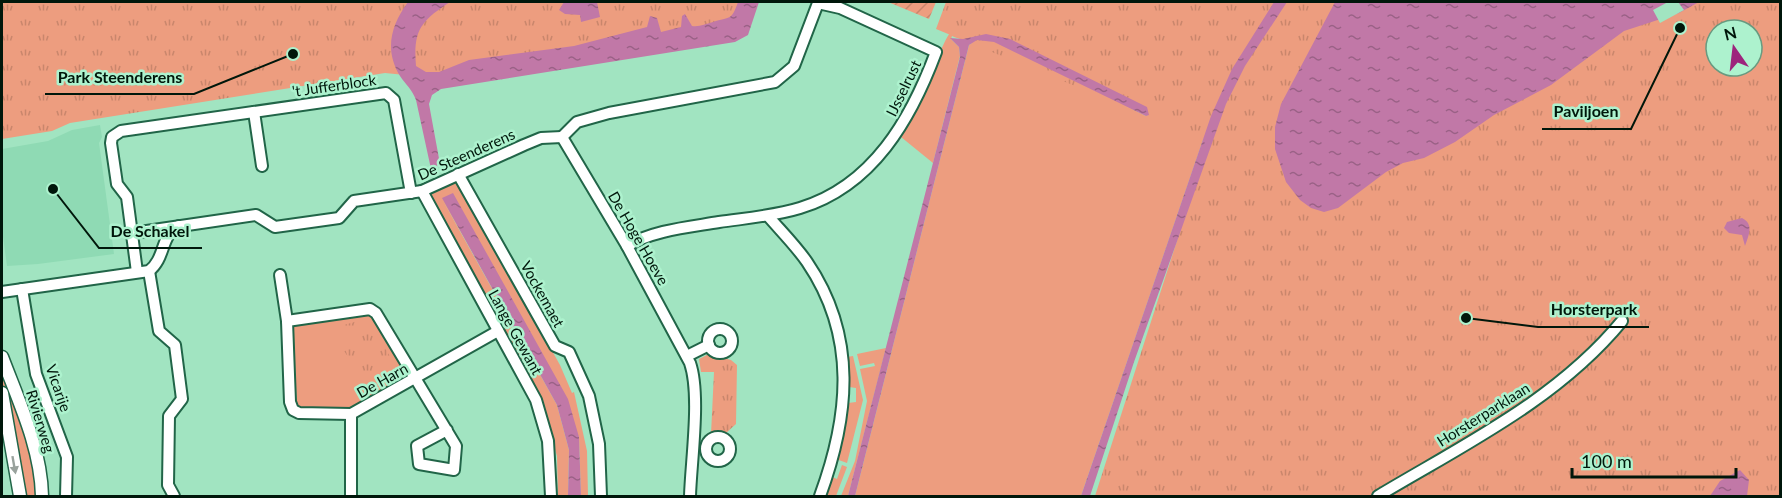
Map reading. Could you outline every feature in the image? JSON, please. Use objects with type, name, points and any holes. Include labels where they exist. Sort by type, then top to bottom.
[{"type":"street","name":"IJsselrust","points":[[562,137],[577,122],[609,113],[775,82],[794,66],[818,3],[840,8],[936,52],[914,105],[895,138],[869,167],[832,195],[802,207],[768,216],[670,231],[636,240],[627,246]]},
{"type":"street","name":"'t Jufferblock","points":[[137,272],[127,197],[117,184],[111,143],[114,135],[121,131],[386,93],[394,100],[416,192]]},
{"type":"street","points":[[254,112],[261,166]]},
{"type":"street","name":"De Steenderens","points":[[133,233],[256,215],[275,227],[339,218],[354,201],[416,192],[541,138],[562,137]]},
{"type":"street","name":"De Hoge Hoeve","points":[[562,137],[627,246],[687,356],[694,374],[690,496]]},
{"type":"street","name":"Vockemaet","points":[[458,174],[555,346],[569,352],[581,375],[597,428],[601,496]]},
{"type":"street","name":"Lange Gewant","points":[[416,192],[536,400],[544,423],[550,455],[551,496]]},
{"type":"street","points":[[768,216],[815,276],[834,320],[841,346],[845,389],[844,408],[835,453],[820,496]]},
{"type":"street","points":[[2,292],[149,272],[160,262],[171,232],[179,226]]},
{"type":"street","points":[[149,272],[159,331],[175,345],[182,399],[169,416],[168,485],[174,496]]},
{"type":"street","points":[[280,275],[287,321],[293,410],[306,415],[351,414]]},
{"type":"street","name":"Vicarije","points":[[22,289],[36,374],[67,457],[66,496]]},
{"type":"street","points":[[287,321],[370,309],[376,313],[447,430]]},
{"type":"street","name":"Horsterparklaan","points":[[1378,496],[1521,411],[1581,362],[1622,321]]},
{"type":"street","name":"De Harn","points":[[351,496],[351,414],[498,331]]},
{"type":"street","points":[[687,356],[709,345]]},
{"type":"street","name":"Rivierweg","points":[[2,357],[33,441],[42,482],[42,496]]},
{"type":"street","name":"Rivierweg","points":[[2,393],[20,496]]},
{"type":"street","points":[[692,450],[706,449]]},
{"type":"shaded area","points":[[100,125],[102,137],[99,143],[114,254],[7,266],[2,229],[2,149],[48,141],[72,130]]},
{"type":"green space","points":[[2,2],[751,2],[744,23],[425,77],[385,73],[70,123],[52,131],[2,139]]},
{"type":"green space","points":[[888,2],[936,2],[929,19]]},
{"type":"green space","points":[[946,2],[1780,2],[1780,496],[1095,496],[1209,141],[936,29]]},
{"type":"green space","points":[[1008,7],[1034,11],[1059,20],[1217,99],[1081,496],[855,496],[969,45],[977,40],[994,42],[1146,116],[1149,115],[1147,107],[999,35],[963,39],[952,36],[951,39],[959,47],[960,56],[933,163],[901,137],[926,91],[940,52],[953,29],[961,21],[988,10]]},
{"type":"green space","points":[[457,182],[560,365],[572,393],[574,392],[587,451],[588,496],[581,496],[579,437],[442,199],[557,405],[569,450],[568,496],[558,496],[557,456],[539,397],[431,194]]},
{"type":"green space","points":[[366,314],[372,316],[405,369],[402,378],[349,410],[305,411],[297,407],[293,326]]},
{"type":"green space","points":[[368,318],[400,374],[371,390],[342,348],[337,327]]},
{"type":"green space","points":[[886,348],[848,496],[841,496],[855,461],[867,401],[860,369],[875,366],[874,363],[860,366],[857,354]]},
{"type":"green space","points":[[709,354],[731,360],[737,365],[736,424],[726,433],[711,434],[714,372],[701,372],[699,359]]},
{"type":"green space","points":[[853,356],[863,400],[847,463],[836,459],[848,403],[856,402],[856,388],[849,387],[847,357]]},
{"type":"green space","points":[[2,361],[17,397],[40,496],[21,496],[2,383]]},
{"type":"green space","points":[[842,465],[847,467],[836,496],[822,496],[830,476],[837,479]]},
{"type":"water","points":[[408,2],[450,2],[426,21],[416,43],[416,66],[426,72],[439,72],[469,60],[574,46],[647,27],[650,16],[657,18],[661,32],[681,27],[682,16],[685,14],[692,26],[700,26],[731,16],[738,2],[759,2],[748,35],[735,42],[441,89],[432,95],[429,104],[440,164],[431,169],[416,100],[400,76],[392,57],[394,29]]},
{"type":"water","points":[[564,2],[597,2],[600,17],[581,22],[580,15],[565,14],[559,10]]},
{"type":"water","points":[[1274,2],[1287,2],[1245,66],[1226,104],[1134,362],[1090,496],[1081,496],[1211,116],[1232,69]]},
{"type":"water","points":[[1335,2],[1699,2],[1679,13],[1624,31],[1551,85],[1494,115],[1455,142],[1424,158],[1403,163],[1386,172],[1338,208],[1324,212],[1311,208],[1300,200],[1286,182],[1275,149],[1275,127],[1281,104]]},
{"type":"water","points":[[986,34],[1010,39],[1147,107],[1149,115],[1146,116],[994,42],[977,40],[969,45],[855,496],[848,496],[960,57],[959,47],[950,38],[963,39]]},
{"type":"water","points":[[453,193],[568,399],[579,437],[581,496],[568,496],[569,450],[557,405],[442,198]]},
{"type":"water","points":[[1742,218],[1746,220],[1749,227],[1745,246],[1742,235],[1729,233],[1724,228],[1727,222]]},
{"type":"water","points":[[1740,470],[1749,480],[1747,496],[1710,496],[1720,481]]},
{"type":"pier","points":[[1668,2],[1678,2],[1684,10],[1660,23],[1653,10]]},
{"type":"place","name":"Paviljoen","points":[[1680,28]]},
{"type":"place","name":"Park Steenderens","points":[[293,54]]},
{"type":"place","name":"De Schakel","points":[[53,189]]},
{"type":"place","name":"Horsterpark","points":[[1466,318]]}]
